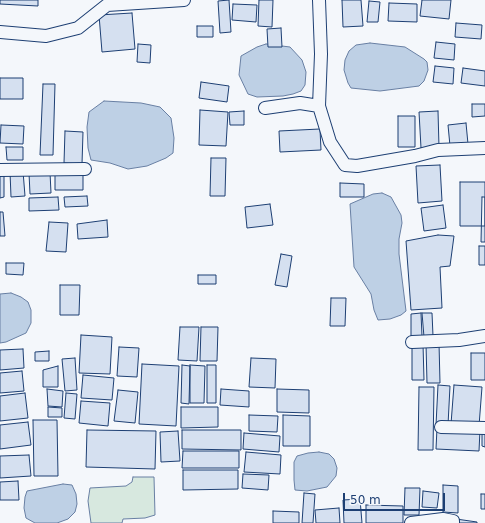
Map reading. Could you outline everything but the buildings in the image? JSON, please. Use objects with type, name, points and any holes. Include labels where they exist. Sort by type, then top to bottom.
[{"type":"street","points":[[0,32],[46,36],[78,28],[107,4],[184,0]]},
{"type":"street","points":[[319,0],[321,54],[319,106],[330,142],[345,165],[357,166],[415,156],[438,150],[485,148]]},
{"type":"street","points":[[264,108],[300,103],[319,106]]},
{"type":"street","points":[[0,170],[85,169]]},
{"type":"street","points":[[412,342],[459,340],[485,336]]},
{"type":"street","points":[[440,427],[485,428]]},
{"type":"street","points":[[411,523],[443,519],[453,521],[453,523]]},
{"type":"shaded area","points":[[133,477],[154,477],[155,515],[145,518],[123,519],[122,523],[91,523],[88,501],[90,488],[126,486],[132,482]]},
{"type":"water","points":[[370,43],[405,47],[424,59],[427,62],[428,70],[424,81],[419,86],[380,91],[351,88],[344,70],[345,60],[349,51],[356,45]]},
{"type":"water","points":[[266,44],[290,47],[302,60],[306,72],[305,85],[301,91],[283,96],[257,97],[248,94],[239,75],[241,56]]},
{"type":"water","points":[[104,101],[141,103],[160,107],[171,118],[174,138],[173,153],[166,158],[147,166],[128,169],[110,163],[91,160],[88,148],[87,127],[89,112]]},
{"type":"water","points":[[382,193],[391,197],[401,215],[402,223],[399,239],[399,254],[406,311],[401,315],[390,319],[378,320],[374,310],[371,294],[354,267],[350,204],[373,194]]},
{"type":"water","points":[[11,293],[28,302],[31,310],[31,323],[26,333],[6,342],[0,343],[0,294]]},
{"type":"water","points":[[319,452],[329,454],[334,459],[337,468],[336,476],[327,487],[307,491],[295,490],[294,462],[297,456]]},
{"type":"water","points":[[63,484],[72,485],[76,494],[77,504],[75,512],[68,519],[57,523],[35,523],[26,518],[24,508],[27,491]]}]
